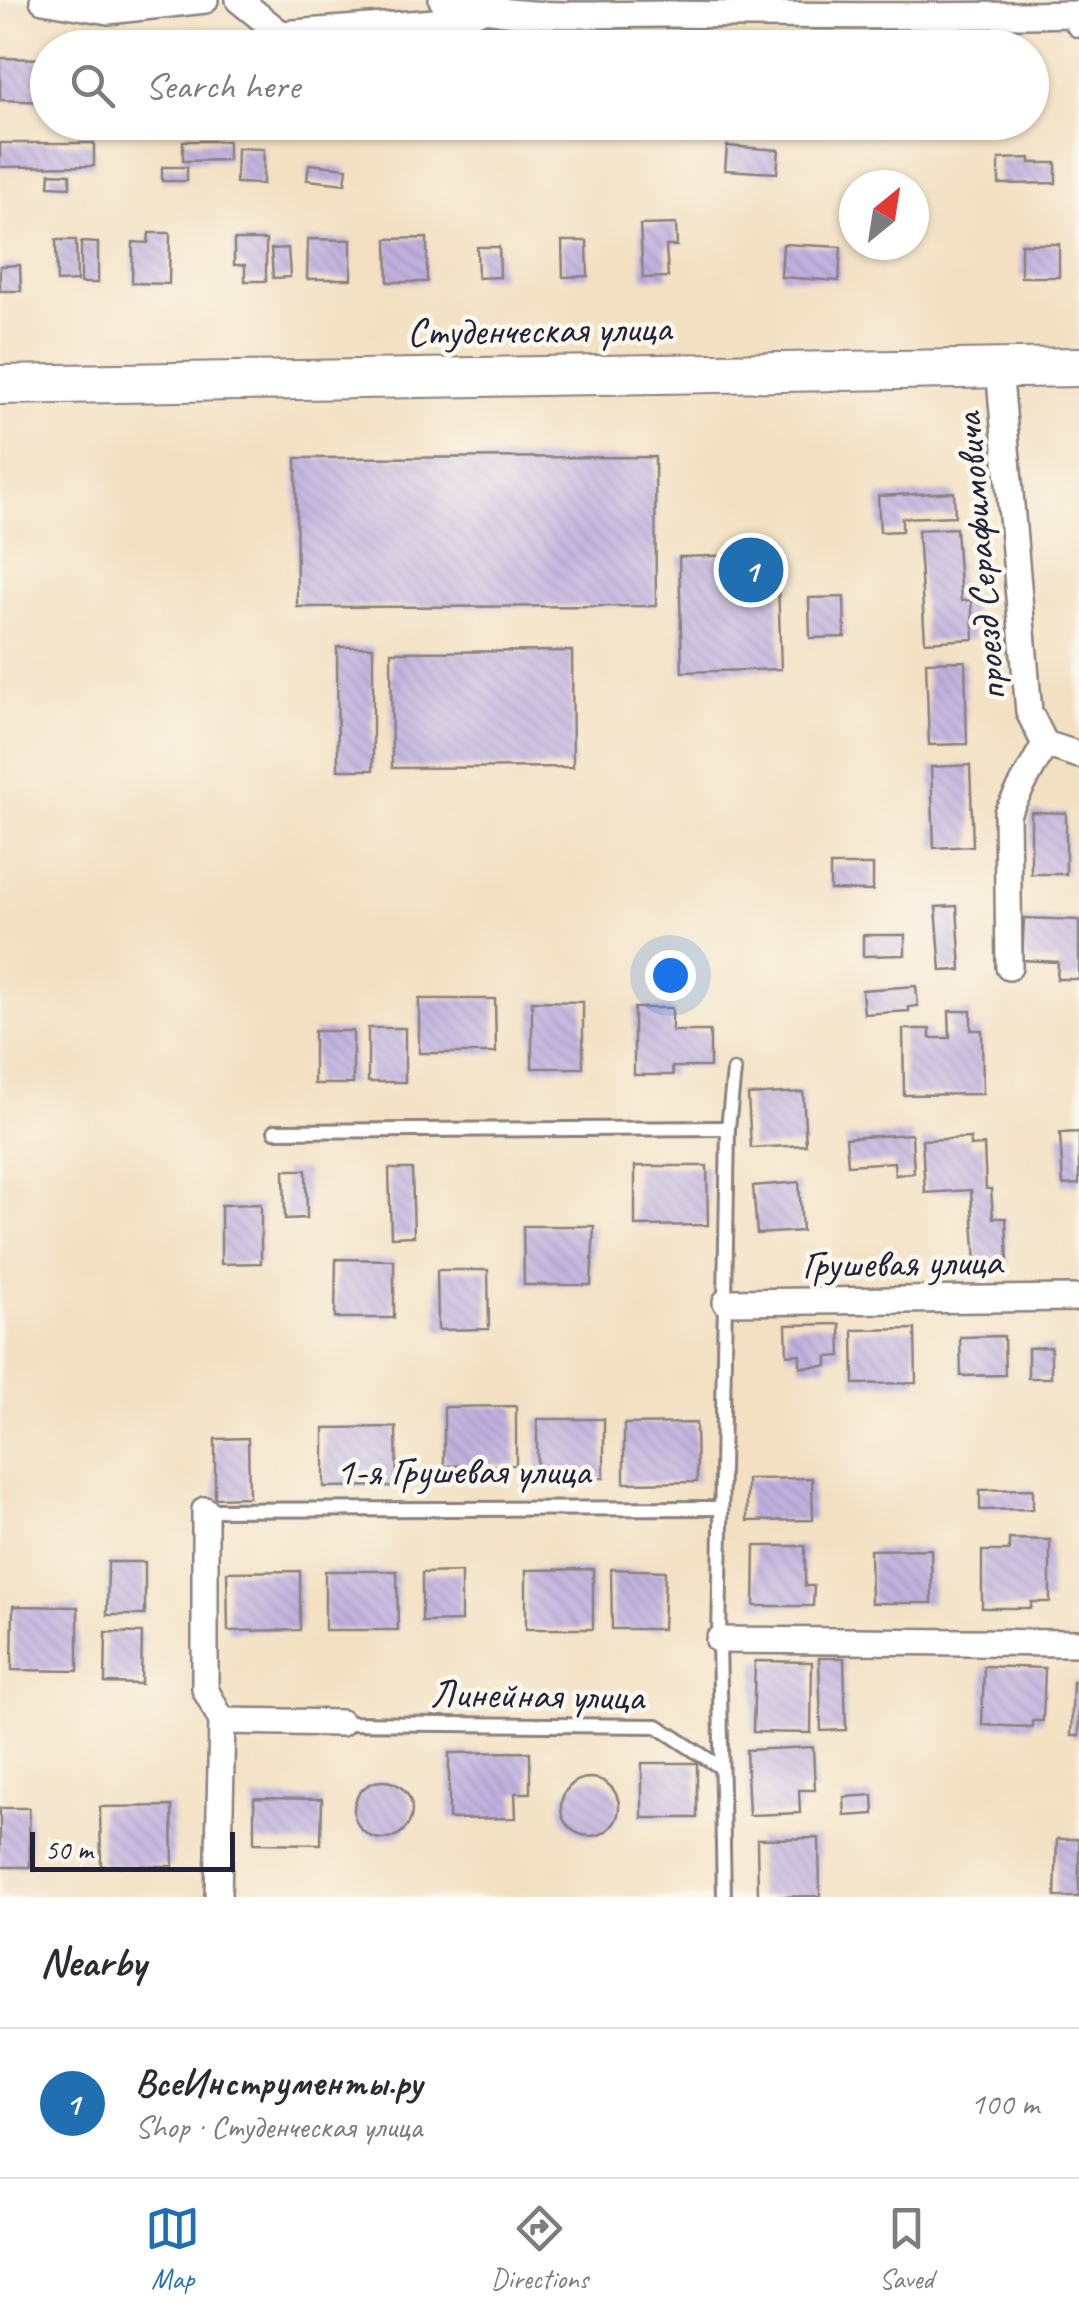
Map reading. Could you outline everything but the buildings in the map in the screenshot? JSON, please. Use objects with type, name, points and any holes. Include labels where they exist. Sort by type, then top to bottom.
[{"type":"main road","name":"Студенческая улица","points":[[0,385],[1079,367]]},
{"type":"street","points":[[43,0],[108,11],[205,0]]},
{"type":"street","points":[[238,0],[276,30]]},
{"type":"street","points":[[442,0],[478,11],[927,17],[1075,10]]},
{"type":"street","points":[[332,30],[460,20],[478,11]]},
{"type":"street","name":"проезд Серафимовича","points":[[999,367],[1029,712],[1045,744],[1007,813],[1008,966]]},
{"type":"street","points":[[1045,744],[1079,755]]},
{"type":"street","name":"Грушевая улица","points":[[726,1302],[1079,1298]]},
{"type":"street","points":[[205,1510],[205,1689],[222,1720],[218,1897]]},
{"type":"street","points":[[719,1640],[1079,1643]]},
{"type":"street","points":[[222,1720],[341,1724]]},
{"type":"lane","points":[[724,1897],[719,1640],[728,1128],[734,1071]]},
{"type":"lane","points":[[276,1131],[728,1128]]},
{"type":"lane","name":"1-я Грушевая улица","points":[[205,1510],[721,1508]]},
{"type":"lane","name":"Линейная улица","points":[[341,1724],[657,1726],[720,1767]]},
{"type":"place","name":"ВсеИнструменты.ру","points":[[751,570]]}]
